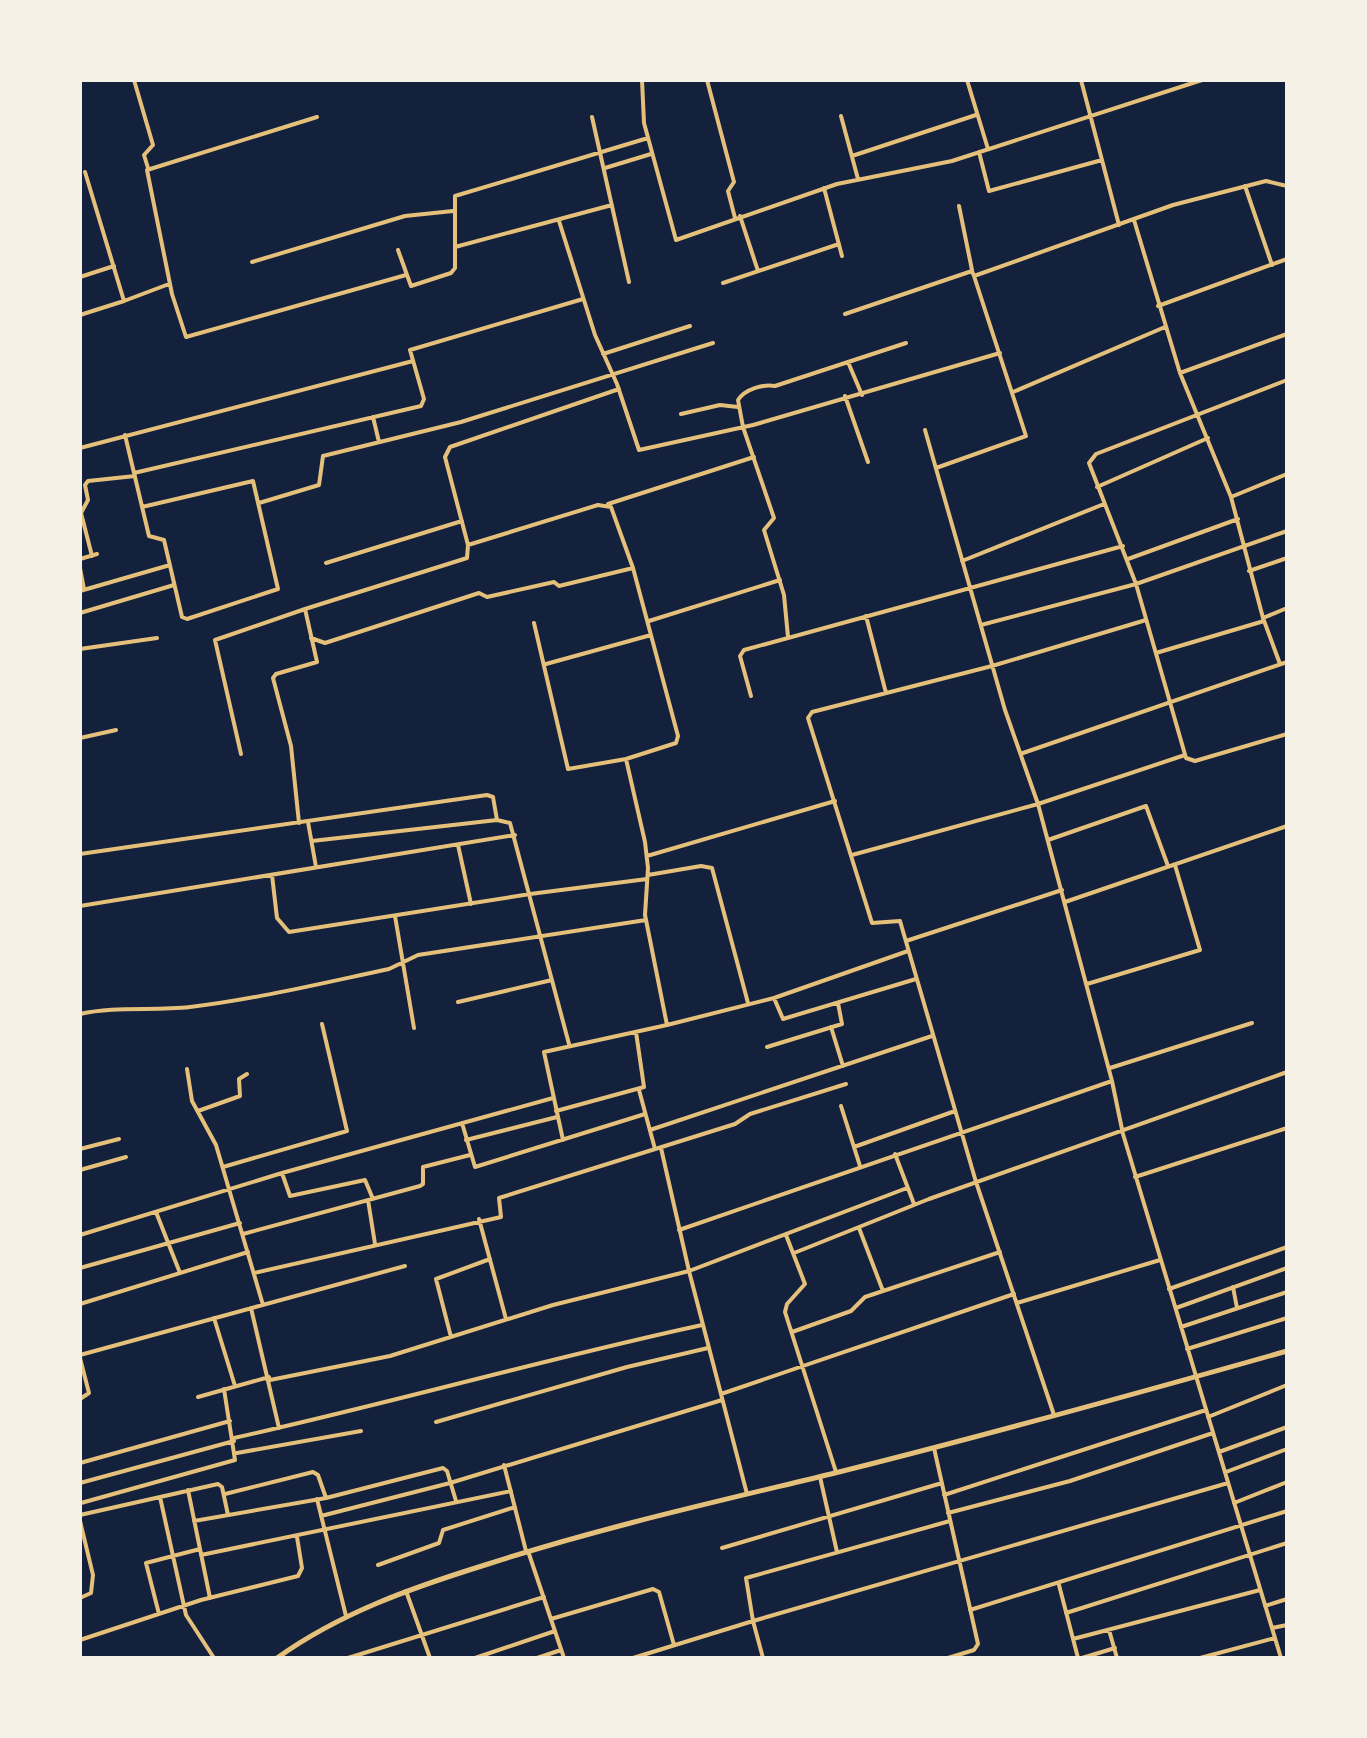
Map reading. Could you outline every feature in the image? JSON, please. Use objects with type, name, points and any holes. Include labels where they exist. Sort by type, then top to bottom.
[{"type":"street","points":[[134,80],[153,145],[144,155],[169,284],[189,339],[406,275]]},
{"type":"street","points":[[642,80],[651,154],[674,239],[824,188],[943,163],[1202,80]]},
{"type":"street","points":[[707,80],[734,182],[728,191],[758,271]]},
{"type":"street","points":[[967,80],[988,149]]},
{"type":"street","points":[[1081,80],[1119,225]]},
{"type":"street","points":[[852,156],[976,115]]},
{"type":"street","points":[[841,116],[858,179]]},
{"type":"street","points":[[148,168],[317,117]]},
{"type":"street","points":[[592,117],[629,282]]},
{"type":"street","points":[[398,250],[413,286],[451,273],[455,268],[455,196],[648,138]]},
{"type":"street","points":[[979,152],[989,191],[1102,160]]},
{"type":"street","points":[[605,168],[651,154]]},
{"type":"street","points":[[85,172],[124,301]]},
{"type":"street","points":[[845,314],[1173,205],[1266,181],[1287,186]]},
{"type":"street","points":[[1245,186],[1272,265]]},
{"type":"street","points":[[824,188],[842,256]]},
{"type":"street","points":[[455,247],[612,205]]},
{"type":"street","points":[[936,468],[1024,439],[1026,433],[973,273],[959,206]]},
{"type":"street","points":[[252,262],[405,216],[453,211]]},
{"type":"street","points":[[1134,220],[1180,373],[1231,497],[1263,620],[1280,664]]},
{"type":"street","points":[[559,221],[583,299],[619,389],[639,450],[743,427],[1000,353]]},
{"type":"street","points":[[723,283],[839,244]]},
{"type":"street","points":[[1158,306],[1287,259]]},
{"type":"street","points":[[80,277],[114,266]]},
{"type":"street","points":[[80,315],[169,284]]},
{"type":"street","points":[[80,559],[95,555],[82,522],[81,510],[88,500],[86,482],[134,474],[424,403],[410,350],[583,299]]},
{"type":"street","points":[[603,354],[690,326]]},
{"type":"street","points":[[1013,392],[1165,327]]},
{"type":"street","points":[[1180,373],[1287,334]]},
{"type":"street","points":[[259,503],[321,484],[319,460],[323,456],[461,422],[713,343]]},
{"type":"street","points":[[788,637],[780,580],[764,530],[774,518],[743,427],[738,407],[741,394],[906,343]]},
{"type":"street","points":[[80,448],[413,361]]},
{"type":"street","points":[[848,362],[862,395]]},
{"type":"street","points":[[1287,380],[1196,413],[1093,456],[1089,463],[1128,559],[1189,761],[1287,734]]},
{"type":"street","points":[[241,754],[215,640],[467,558],[468,545],[445,457],[447,449],[619,389]]},
{"type":"street","points":[[845,396],[868,462]]},
{"type":"street","points":[[681,414],[720,405],[738,407]]},
{"type":"street","points":[[373,417],[379,442]]},
{"type":"street","points":[[925,430],[992,666],[1038,804],[1135,1177],[1260,1590],[1284,1658]]},
{"type":"street","points":[[125,435],[149,538],[163,539],[184,619],[278,589],[254,483],[248,480],[142,507]]},
{"type":"street","points":[[1097,487],[1208,438]]},
{"type":"street","points":[[468,545],[607,505],[754,457]]},
{"type":"street","points":[[1231,497],[1287,474]]},
{"type":"street","points":[[961,561],[1104,504]]},
{"type":"street","points":[[534,623],[568,769],[626,759],[678,740],[633,568],[607,505]]},
{"type":"street","points":[[1128,559],[1238,519]]},
{"type":"street","points":[[326,563],[462,521]]},
{"type":"street","points":[[981,625],[1136,584],[1287,531]]},
{"type":"street","points":[[751,696],[741,654],[788,637],[1123,546]]},
{"type":"street","points":[[1249,571],[1287,558]]},
{"type":"street","points":[[80,568],[82,590],[170,565]]},
{"type":"street","points":[[311,638],[325,643],[479,593],[487,597],[554,582],[559,586],[633,568]]},
{"type":"street","points":[[648,622],[780,580]]},
{"type":"street","points":[[80,613],[174,585]]},
{"type":"street","points":[[1156,653],[1263,620],[1287,608]]},
{"type":"street","points":[[299,823],[291,746],[273,678],[276,674],[316,664],[305,609]]},
{"type":"street","points":[[866,616],[886,693]]},
{"type":"street","points":[[1054,1417],[976,1182],[906,941],[898,919],[876,925],[872,923],[809,727],[809,715],[992,666],[1146,620]]},
{"type":"street","points":[[545,665],[651,635]]},
{"type":"street","points":[[80,649],[157,638]]},
{"type":"street","points":[[1023,753],[1287,662]]},
{"type":"street","points":[[80,738],[116,730]]},
{"type":"street","points":[[852,855],[1038,804],[1185,755]]},
{"type":"street","points":[[626,759],[647,856],[646,920],[667,1025]]},
{"type":"street","points":[[80,854],[487,795],[493,797],[497,820]]},
{"type":"street","points":[[647,856],[835,801]]},
{"type":"street","points":[[1048,840],[1146,806],[1168,867]]},
{"type":"street","points":[[312,841],[497,820],[510,823],[570,1045]]},
{"type":"street","points":[[308,822],[316,867]]},
{"type":"street","points":[[1065,902],[1287,826]]},
{"type":"street","points":[[80,906],[515,835]]},
{"type":"street","points":[[458,845],[471,904]]},
{"type":"street","points":[[1087,984],[1200,950],[1175,865]]},
{"type":"street","points":[[272,875],[277,918],[289,932],[648,877],[701,866],[712,868],[748,1004]]},
{"type":"street","points":[[906,941],[1062,890]]},
{"type":"street","points":[[395,916],[414,1028]]},
{"type":"street","points":[[80,1014],[98,1009],[136,1012],[191,1007],[375,972],[415,955],[646,920]]},
{"type":"street","points":[[563,1140],[543,1054],[774,998],[908,951]]},
{"type":"street","points":[[774,998],[783,1019],[916,979]]},
{"type":"street","points":[[458,1002],[552,980]]},
{"type":"street","points":[[767,1047],[843,1022],[838,1003]]},
{"type":"street","points":[[1109,1069],[1252,1023]]},
{"type":"street","points":[[223,1167],[347,1131],[322,1024]]},
{"type":"street","points":[[831,1027],[843,1066]]},
{"type":"street","points":[[466,1140],[639,1090],[646,1085],[636,1032]]},
{"type":"street","points":[[650,1130],[932,1036]]},
{"type":"street","points":[[187,1069],[197,1112],[216,1145],[263,1305]]},
{"type":"street","points":[[794,1253],[976,1182],[1287,1072]]},
{"type":"street","points":[[197,1112],[240,1096],[239,1079],[247,1074]]},
{"type":"street","points":[[679,1230],[1112,1081]]},
{"type":"street","points":[[254,1273],[479,1219],[501,1217],[500,1198],[739,1123],[750,1114],[846,1084]]},
{"type":"street","points":[[639,1090],[658,1149],[747,1494]]},
{"type":"street","points":[[80,1235],[282,1173],[553,1098]]},
{"type":"street","points":[[841,1106],[860,1166]]},
{"type":"street","points":[[854,1147],[955,1111]]},
{"type":"street","points":[[462,1123],[472,1166],[477,1167],[645,1114]]},
{"type":"street","points":[[1135,1177],[1287,1128]]},
{"type":"street","points":[[80,1149],[119,1139]]},
{"type":"street","points":[[895,1154],[914,1205]]},
{"type":"street","points":[[243,1234],[422,1185],[423,1167],[470,1155]]},
{"type":"street","points":[[80,1170],[126,1157]]},
{"type":"street","points":[[282,1173],[290,1196],[365,1180],[370,1185],[375,1244]]},
{"type":"street","points":[[198,1397],[270,1378],[353,1366],[506,1319],[689,1271],[907,1188]]},
{"type":"street","points":[[156,1212],[180,1273]]},
{"type":"street","points":[[479,1219],[506,1319]]},
{"type":"street","points":[[80,1268],[240,1223]]},
{"type":"street","points":[[859,1228],[883,1291]]},
{"type":"street","points":[[786,1235],[805,1287],[785,1307],[800,1367],[836,1473]]},
{"type":"street","points":[[1169,1289],[1287,1247]]},
{"type":"street","points":[[80,1304],[248,1252]]},
{"type":"street","points":[[791,1333],[851,1311],[865,1297],[1000,1252]]},
{"type":"street","points":[[451,1337],[436,1279],[490,1259]]},
{"type":"street","points":[[1017,1303],[1160,1260]]},
{"type":"street","points":[[80,1399],[89,1395],[80,1357],[405,1266]]},
{"type":"street","points":[[1175,1308],[1287,1268]]},
{"type":"street","points":[[1233,1287],[1237,1308]]},
{"type":"street","points":[[1181,1327],[1287,1292]]},
{"type":"street","points":[[321,1516],[450,1483],[721,1397],[1014,1294]]},
{"type":"street","points":[[251,1308],[270,1378],[279,1428]]},
{"type":"street","points":[[214,1318],[235,1386]]},
{"type":"street","points":[[1187,1349],[1287,1318]]},
{"type":"street","points":[[80,1483],[576,1352],[702,1325]]},
{"type":"street","points":[[436,1422],[627,1367],[708,1348]]},
{"type":"street","points":[[277,1658],[304,1637],[346,1616],[406,1591],[527,1551],[1054,1417],[1287,1351]]},
{"type":"street","points":[[1208,1417],[1287,1385]]},
{"type":"street","points":[[224,1389],[236,1455]]},
{"type":"street","points":[[944,1495],[1206,1410]]},
{"type":"street","points":[[80,1463],[230,1421]]},
{"type":"street","points":[[1219,1452],[1287,1427]]},
{"type":"street","points":[[80,1503],[236,1455],[361,1431]]},
{"type":"street","points":[[948,1513],[1070,1481],[1213,1433]]},
{"type":"street","points":[[934,1448],[977,1647],[948,1658]]},
{"type":"street","points":[[1225,1472],[1287,1449]]},
{"type":"street","points":[[504,1465],[527,1551],[564,1658]]},
{"type":"street","points":[[194,1521],[326,1498],[443,1468],[456,1501]]},
{"type":"street","points":[[224,1494],[313,1472],[318,1475],[326,1498]]},
{"type":"street","points":[[820,1476],[837,1552]]},
{"type":"street","points":[[1234,1503],[1287,1482]]},
{"type":"street","points":[[722,1548],[942,1483]]},
{"type":"street","points":[[633,1658],[1228,1483]]},
{"type":"street","points":[[80,1598],[91,1593],[93,1576],[80,1518],[218,1484],[224,1494],[228,1515]]},
{"type":"street","points":[[188,1490],[210,1599]]},
{"type":"street","points":[[159,1615],[145,1566],[148,1562],[173,1555],[297,1537],[511,1491]]},
{"type":"street","points":[[160,1497],[184,1608],[192,1628],[207,1643],[214,1658]]},
{"type":"street","points":[[317,1499],[346,1616]]},
{"type":"street","points":[[378,1565],[439,1543],[443,1530],[515,1507]]},
{"type":"street","points":[[970,1610],[1242,1528],[1287,1511]]},
{"type":"street","points":[[763,1658],[746,1578],[950,1521]]},
{"type":"street","points":[[80,1640],[210,1599],[298,1576],[302,1568],[297,1537]]},
{"type":"street","points":[[1066,1613],[1287,1543]]},
{"type":"street","points":[[1059,1585],[1080,1658],[1115,1648]]},
{"type":"street","points":[[551,1619],[653,1589],[659,1592],[674,1645]]},
{"type":"street","points":[[1073,1639],[1260,1590]]},
{"type":"street","points":[[406,1591],[430,1658]]},
{"type":"street","points":[[348,1658],[544,1597]]},
{"type":"street","points":[[1265,1606],[1287,1599]]},
{"type":"street","points":[[1272,1628],[1287,1625]]},
{"type":"street","points":[[1109,1630],[1117,1658]]},
{"type":"street","points":[[475,1658],[555,1631]]},
{"type":"street","points":[[1200,1658],[1275,1638]]},
{"type":"street","points":[[537,1658],[562,1650]]}]
